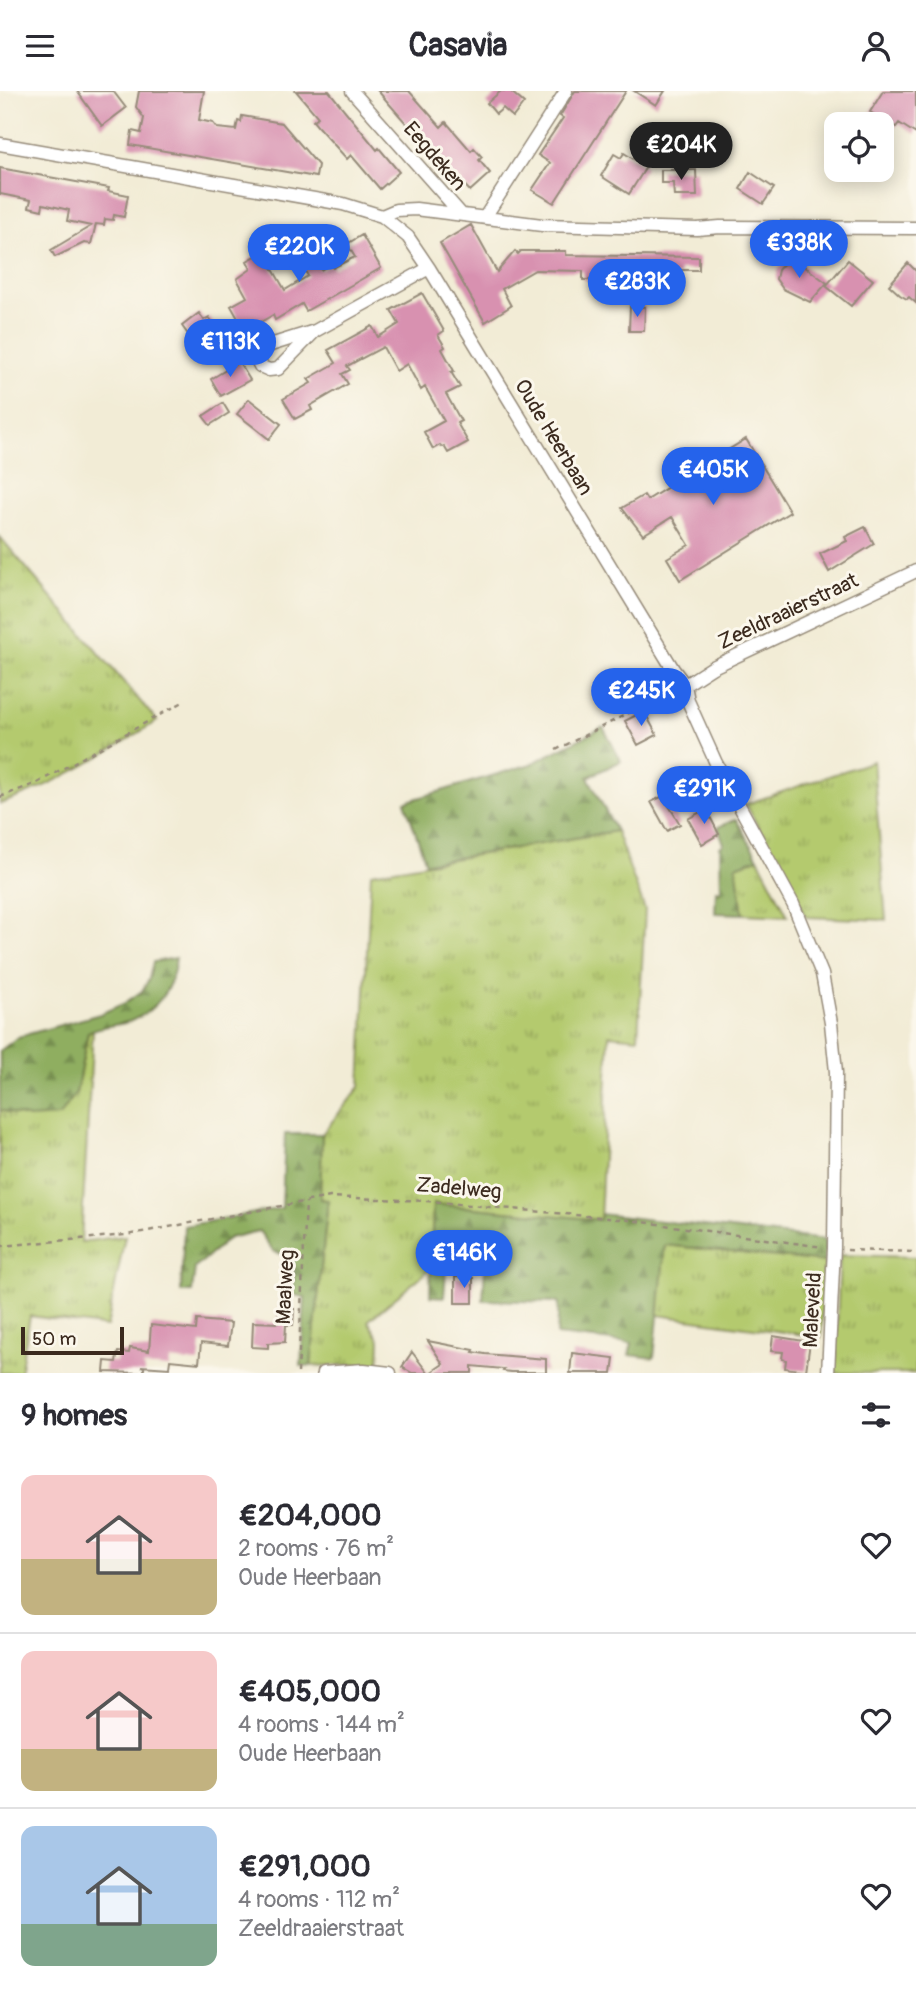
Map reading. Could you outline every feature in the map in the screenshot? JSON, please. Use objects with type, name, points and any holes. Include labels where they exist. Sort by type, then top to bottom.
[{"type":"street","name":"Eegdeken","points":[[352,91],[461,214]]},
{"type":"street","points":[[485,217],[566,91]]},
{"type":"street","name":"Oude Heerbaan","points":[[0,144],[343,204],[382,216],[408,237],[429,268],[685,685]]},
{"type":"street","name":"Oude Heerbaan","points":[[382,216],[396,210],[416,209],[542,225],[629,228],[916,228]]},
{"type":"street","points":[[315,331],[429,268]]},
{"type":"street","name":"Zeeldraaierstraat","points":[[685,685],[713,667],[916,571]]},
{"type":"street","points":[[685,685],[688,701],[716,763],[793,904],[822,974],[836,1072],[834,1248]]},
{"type":"street","name":"Maleveld","points":[[828,1373],[834,1248]]},
{"type":"street","points":[[323,1373],[364,1370],[390,1373]]},
{"type":"path","points":[[556,750],[685,685]]},
{"type":"path","points":[[0,797],[37,783],[183,702]]},
{"type":"path","name":"Zadelweg","points":[[0,1246],[127,1234],[330,1197],[499,1207],[629,1220],[855,1251],[916,1252]]},
{"type":"path","name":"Maalweg","points":[[298,1373],[306,1202]]},
{"type":"green space","points":[[0,537],[157,721],[81,767],[0,804]]},
{"type":"green space","points":[[603,727],[621,761],[588,777],[616,831],[426,863],[405,802],[531,764]]},
{"type":"green space","points":[[873,761],[886,920],[806,917],[746,804]]},
{"type":"green space","points":[[736,819],[758,858],[736,866],[743,914],[715,913],[716,890],[721,891],[720,847],[724,844],[718,827]]},
{"type":"green space","points":[[616,831],[645,910],[638,1038],[609,1035],[600,1220],[433,1204],[431,1268],[368,1321],[380,1340],[379,1364],[311,1366],[328,1200],[320,1199],[322,1134],[360,1087],[371,873]]},
{"type":"green space","points":[[758,858],[788,916],[743,914],[736,866]]},
{"type":"green space","points":[[176,958],[168,988],[149,1010],[131,1021],[88,1032],[76,1093],[59,1116],[29,1118],[0,1110],[0,1051],[18,1037],[100,1014],[125,1003],[142,991],[149,979],[153,962]]},
{"type":"green space","points":[[93,1029],[81,1242],[125,1236],[107,1327],[30,1316],[20,1373],[0,1373],[0,1110],[29,1118],[76,1093],[88,1032]]},
{"type":"green space","points":[[285,1134],[322,1134],[320,1199],[328,1200],[311,1366],[301,1366],[305,1297],[294,1295],[294,1257],[274,1252],[259,1231],[229,1238],[195,1268],[192,1292],[181,1292],[184,1226],[282,1208]]},
{"type":"green space","points":[[433,1204],[600,1220],[601,1214],[825,1240],[825,1262],[665,1245],[654,1358],[629,1355],[632,1343],[557,1335],[559,1302],[483,1300],[486,1247],[448,1244],[444,1297],[430,1296]]},
{"type":"green space","points":[[665,1245],[825,1262],[821,1337],[657,1315]]},
{"type":"green space","points":[[840,1255],[916,1257],[916,1373],[835,1373]]},
{"type":"building","points":[[77,91],[113,91],[126,108],[102,126]]},
{"type":"building","points":[[139,91],[204,91],[199,120],[213,123],[217,128],[236,130],[242,116],[282,123],[318,165],[316,177],[130,145],[132,131],[141,133],[144,118],[136,107]]},
{"type":"building","points":[[296,91],[329,91],[377,150],[379,148],[399,172],[380,189],[351,155],[347,159],[318,127],[313,121],[318,117]]},
{"type":"building","points":[[378,91],[409,91],[441,127],[446,122],[471,151],[474,148],[482,157],[479,160],[490,173],[470,191],[459,179],[455,179],[448,171],[450,168],[434,150],[431,152]]},
{"type":"building","points":[[501,91],[510,91],[524,103],[513,117],[503,108],[496,114],[487,103]]},
{"type":"building","points":[[575,91],[626,91],[554,203],[532,190],[550,163],[538,155],[563,118],[560,116]]},
{"type":"building","points":[[634,91],[665,91],[656,105]]},
{"type":"building","points":[[883,91],[916,91],[916,134],[899,123],[894,126],[894,112],[870,112]]},
{"type":"building","points":[[624,153],[646,167],[629,194],[601,176],[614,154],[621,158]]},
{"type":"building","points":[[0,168],[109,188],[108,191],[128,195],[124,217],[114,215],[113,220],[105,219],[104,225],[96,224],[91,244],[84,243],[55,257],[51,250],[91,226],[67,221],[69,210],[43,204],[42,210],[29,207],[31,200],[0,194]]},
{"type":"building","points":[[661,170],[696,170],[697,196],[674,196],[673,183],[661,183]]},
{"type":"building","points":[[750,172],[774,188],[763,204],[740,189]]},
{"type":"building","points":[[471,225],[497,272],[515,251],[518,254],[521,251],[566,251],[566,255],[699,257],[699,270],[680,270],[679,276],[667,276],[667,283],[637,282],[637,292],[618,291],[618,287],[591,286],[591,280],[583,280],[583,271],[535,270],[502,289],[511,306],[485,322],[440,243]]},
{"type":"building","points":[[362,235],[381,268],[306,311],[302,304],[275,320],[273,315],[245,331],[231,306],[247,297],[237,279],[251,269],[247,261],[263,252],[285,290],[308,276],[293,250],[305,243],[321,270],[331,264],[333,268],[355,257],[347,244]]},
{"type":"building","points":[[793,258],[827,283],[810,302],[783,289],[776,279],[778,270]]},
{"type":"building","points":[[848,260],[873,280],[851,306],[826,286]]},
{"type":"building","points":[[908,263],[916,271],[916,303],[909,297],[907,299],[900,295],[889,285]]},
{"type":"building","points":[[422,293],[444,331],[438,335],[445,347],[442,349],[460,387],[446,394],[461,421],[457,423],[468,442],[448,453],[444,446],[433,449],[424,432],[444,421],[425,387],[421,390],[407,364],[396,371],[383,347],[347,366],[350,370],[342,374],[348,384],[310,406],[312,410],[295,419],[283,399],[311,383],[308,379],[336,363],[328,350],[372,326],[378,337],[399,324],[391,310]]},
{"type":"building","points":[[630,306],[645,307],[644,331],[629,331]]},
{"type":"building","points":[[199,313],[204,320],[209,317],[217,329],[212,333],[221,346],[198,363],[187,348],[194,343],[182,326]]},
{"type":"building","points":[[239,362],[250,380],[221,396],[211,379]]},
{"type":"building","points":[[249,399],[281,424],[269,439],[237,414]]},
{"type":"building","points":[[223,403],[229,413],[210,425],[203,416]]},
{"type":"building","points":[[746,439],[790,512],[680,580],[667,558],[689,545],[672,517],[643,535],[622,508],[644,495],[647,500]]},
{"type":"building","points":[[865,527],[874,544],[829,572],[820,554],[847,541],[845,537]]},
{"type":"building","points":[[644,711],[657,735],[638,745],[625,721]]},
{"type":"building","points":[[663,796],[680,824],[667,831],[651,802]]},
{"type":"building","points":[[706,809],[719,834],[702,844],[688,819]]},
{"type":"building","points":[[455,1277],[473,1278],[473,1303],[455,1303]]},
{"type":"building","points":[[279,1308],[294,1309],[293,1325],[286,1325],[285,1342],[268,1343],[268,1348],[252,1347],[253,1322],[278,1323]]},
{"type":"building","points":[[197,1320],[231,1323],[228,1346],[201,1343],[199,1363],[170,1360],[169,1368],[141,1366],[144,1367],[144,1373],[104,1372],[105,1361],[116,1362],[118,1352],[129,1353],[130,1348],[149,1351],[151,1325],[196,1330]]},
{"type":"building","points":[[773,1336],[810,1342],[806,1371],[785,1368],[783,1352],[771,1351]]},
{"type":"building","points":[[428,1341],[485,1354],[546,1359],[546,1372],[511,1372],[472,1366],[472,1373],[430,1373],[443,1364]]},
{"type":"building","points":[[412,1352],[428,1373],[412,1373],[402,1367]]},
{"type":"building","points":[[572,1353],[614,1358],[612,1373],[570,1373]]}]
